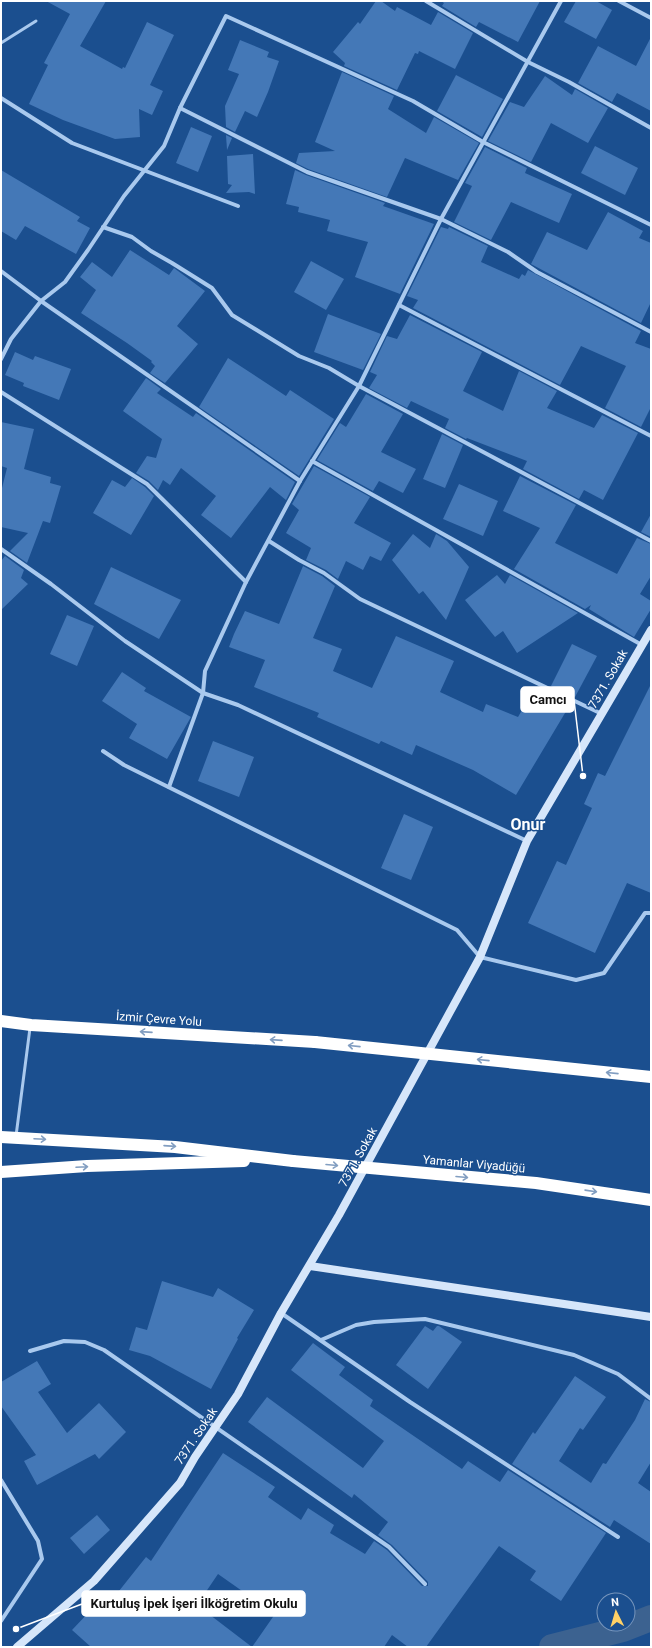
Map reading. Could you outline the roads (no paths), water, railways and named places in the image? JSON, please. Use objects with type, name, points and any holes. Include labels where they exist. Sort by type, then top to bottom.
[{"type":"highway","name":"İzmir Çevre Yolu","points":[[1,1021],[315,1042],[651,1077]]},
{"type":"highway","points":[[1,1137],[175,1147],[293,1161]]},
{"type":"highway","points":[[1,1172],[87,1166],[194,1162],[293,1161]]},
{"type":"highway","name":"Yamanlar Viyadüğü","points":[[293,1161],[536,1183],[651,1200]]},
{"type":"street","points":[[426,1],[528,62],[569,82],[651,128]]},
{"type":"street","points":[[169,787],[203,693],[205,671],[246,582],[300,481],[359,386],[441,220],[562,1]]},
{"type":"street","points":[[619,1],[651,18]]},
{"type":"street","points":[[1,359],[11,339],[41,301],[65,282],[124,196],[164,146],[180,108],[226,16],[413,101],[483,142],[651,225]]},
{"type":"street","points":[[1,98],[72,143],[144,171],[165,177],[238,206]]},
{"type":"street","points":[[180,108],[307,172],[441,220],[508,252],[537,272],[651,332]]},
{"type":"street","points":[[103,227],[132,237],[151,251],[212,288],[232,315],[300,356],[329,368],[359,386],[651,541]]},
{"type":"street","points":[[1,271],[41,301],[300,481]]},
{"type":"street","points":[[399,305],[651,436]]},
{"type":"street","points":[[1,392],[146,484],[246,582]]},
{"type":"street","points":[[312,461],[642,646]]},
{"type":"street","points":[[269,541],[299,560],[324,573],[360,599],[602,714]]},
{"type":"street","points":[[1,549],[51,584],[125,641],[203,693],[238,706],[527,840]]},
{"type":"street","name":"7371. Sokak","points":[[17,1647],[94,1581],[180,1483],[194,1457],[238,1394],[281,1313],[340,1215],[480,957],[527,840],[651,630]]},
{"type":"street","points":[[103,751],[124,765],[457,930],[480,957],[576,980],[604,973],[645,913],[651,913]]},
{"type":"street","points":[[310,1266],[651,1317]]},
{"type":"street","points":[[281,1313],[410,1402],[618,1537]]},
{"type":"street","points":[[321,1340],[356,1325],[374,1322],[425,1319],[574,1355],[618,1374],[651,1399]]},
{"type":"street","points":[[30,1351],[64,1342],[85,1342],[104,1350],[388,1547],[425,1584]]},
{"type":"street","points":[[1,1480],[38,1541],[42,1559],[1,1621]]},
{"type":"lane","points":[[1,43],[36,21]]},
{"type":"lane","points":[[16,1138],[31,1024]]},
{"type":"waterway","points":[[552,1647],[623,1629],[651,1618]]},
{"type":"place","name":"Camcı","points":[[583,776]]},
{"type":"place","name":"Kurtuluş İpek İşeri İlköğretim Okulu","points":[[16,1629]]},
{"type":"district","name":"Onur","points":[[528,824]]}]
